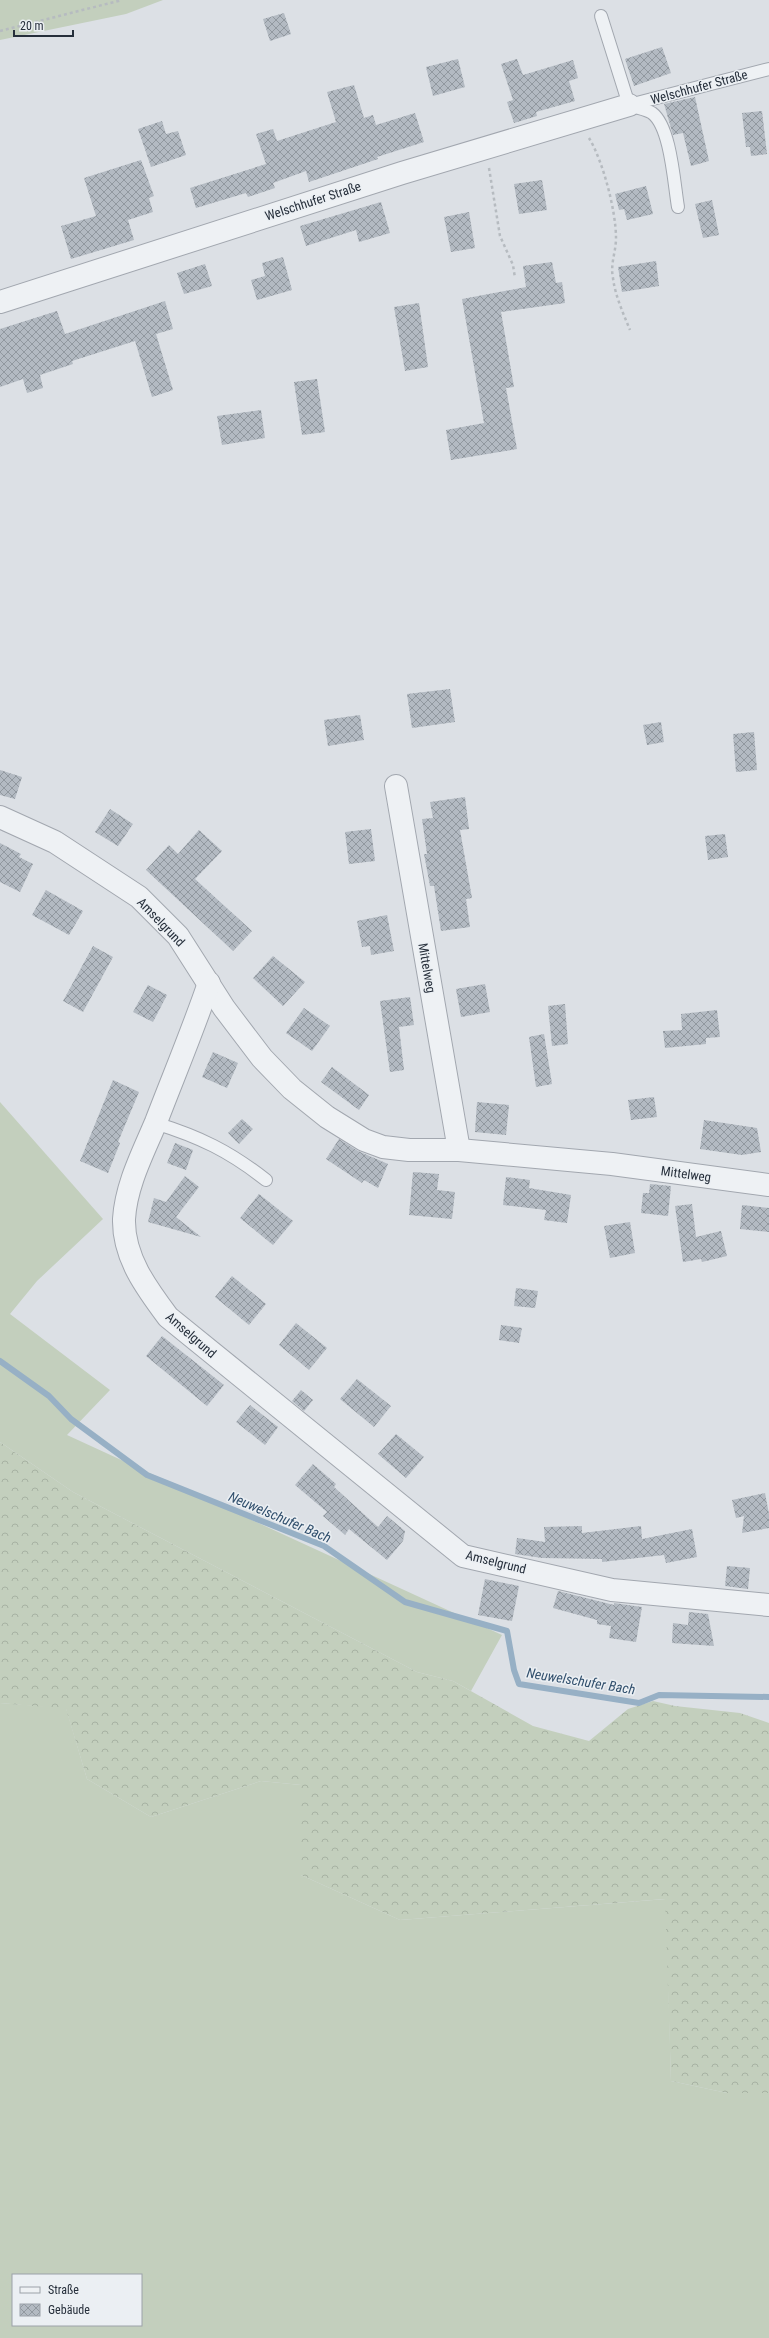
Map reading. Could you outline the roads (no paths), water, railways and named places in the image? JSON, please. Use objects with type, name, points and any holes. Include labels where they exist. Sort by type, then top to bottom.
[{"type":"street","name":"Welschhufer Straße","points":[[0,302],[484,148],[629,106]]},
{"type":"street","name":"Mittelweg","points":[[396,786],[459,1150]]},
{"type":"street","name":"Amselgrund","points":[[0,817],[55,842],[139,897],[178,936],[209,983],[194,1027],[129,1188],[124,1220],[129,1251],[142,1281],[168,1318],[463,1556],[612,1590],[769,1605]]},
{"type":"street","name":"Mittelweg","points":[[209,983],[242,1034],[262,1058],[292,1089],[327,1117],[364,1140],[383,1147],[409,1150],[459,1150],[612,1164],[769,1185]]},
{"type":"lane","points":[[601,16],[629,106],[652,113],[659,121],[666,142],[678,207]]},
{"type":"lane","name":"Welschhufer Straße","points":[[629,106],[769,69]]},
{"type":"lane","points":[[155,1123],[214,1144],[238,1158],[266,1180]]},
{"type":"waterway","name":"Neuwelschufer Bach","points":[[0,1361],[49,1396],[71,1419],[147,1475],[324,1546],[405,1602],[507,1631],[514,1670],[519,1684],[639,1703],[659,1695],[769,1697]]}]
